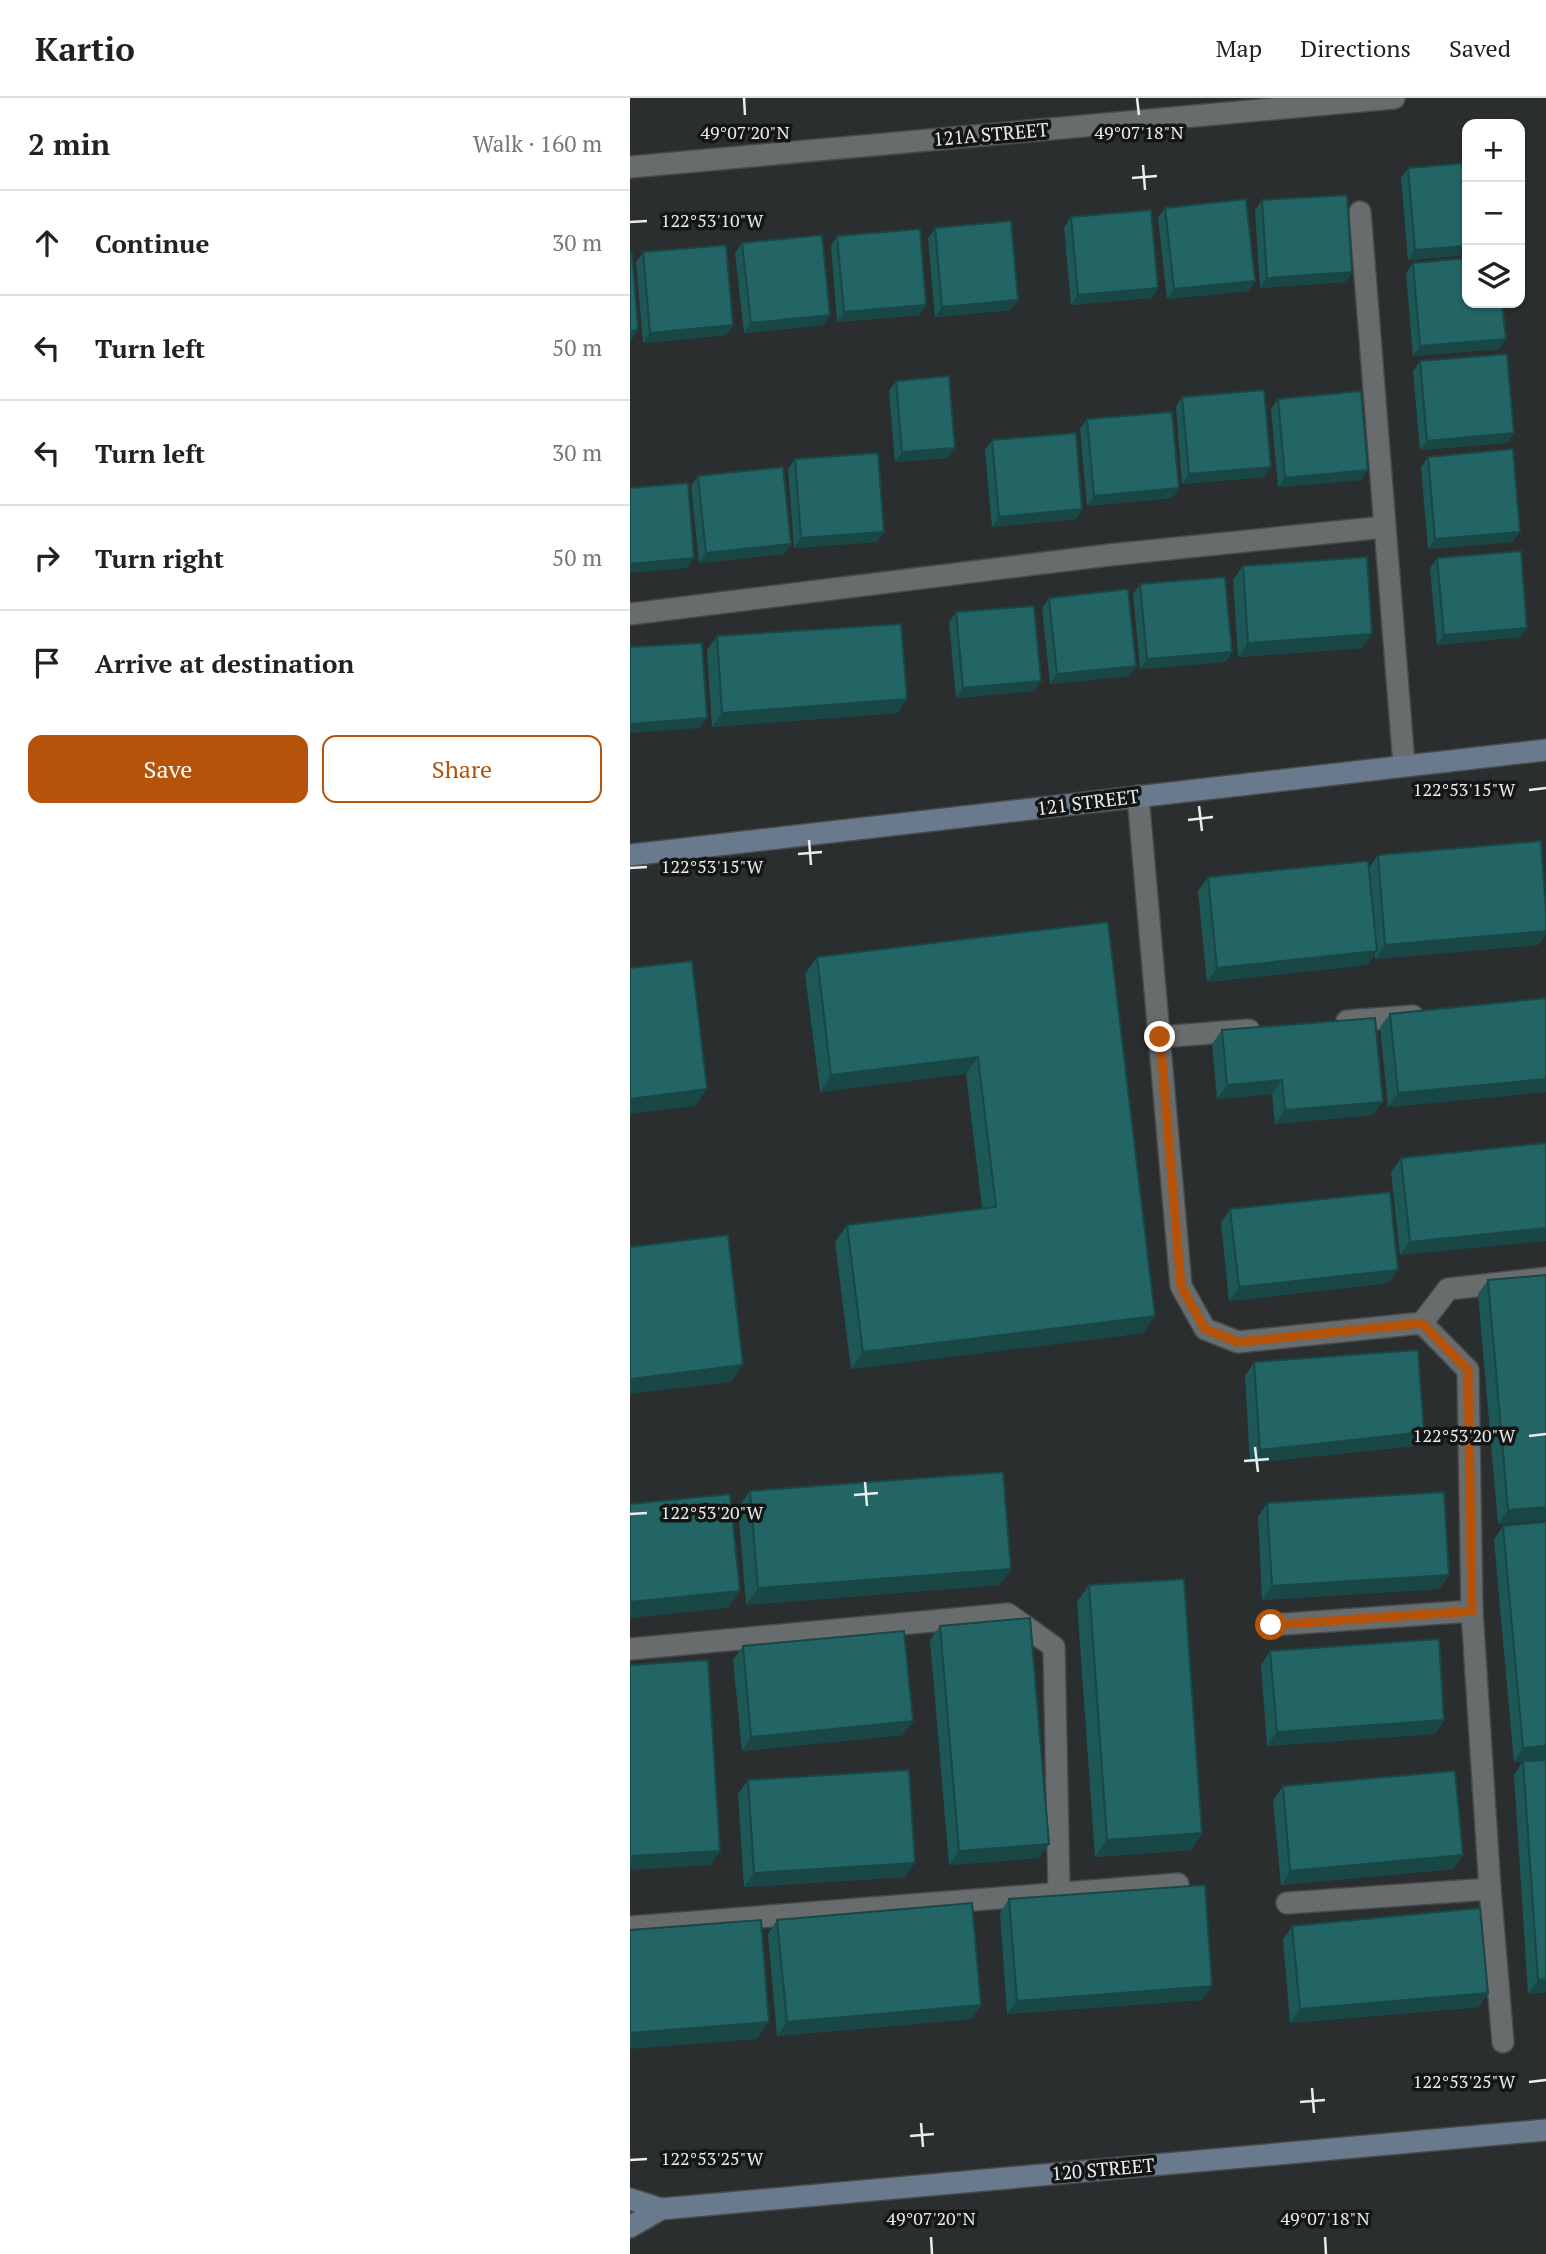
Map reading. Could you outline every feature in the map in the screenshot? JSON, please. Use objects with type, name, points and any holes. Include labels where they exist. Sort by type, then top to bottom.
[{"type":"main road","name":"121 STREET","points":[[630,855],[1546,750]]},
{"type":"main road","name":"120 STREET","points":[[630,2199],[661,2209],[1546,2130]]},
{"type":"main road","name":"120 STREET","points":[[630,2227],[661,2209]]},
{"type":"street","name":"121A STREET","points":[[630,167],[1394,98]]},
{"type":"street","points":[[1360,212],[1404,765]]},
{"type":"street","points":[[630,614],[1109,555],[1385,527]]},
{"type":"street","points":[[1138,796],[1181,1286],[1205,1329],[1238,1342],[1422,1323],[1448,1289],[1546,1278]]},
{"type":"street","points":[[1321,1024],[1429,1014]]},
{"type":"street","points":[[1160,1037],[1268,1028]]},
{"type":"street","points":[[1422,1323],[1468,1370],[1472,1611],[1503,2042]]},
{"type":"street","points":[[1271,1625],[1472,1611]]},
{"type":"street","points":[[630,1649],[1008,1614],[1054,1647],[1059,1893]]},
{"type":"street","points":[[630,1927],[1178,1884]]},
{"type":"street","points":[[1287,1903],[1490,1889]]},
{"type":"building","points":[[1462,163],[1462,246],[1415,250],[1408,168]]},
{"type":"building","points":[[1347,195],[1352,272],[1267,278],[1262,200]]},
{"type":"building","points":[[1246,199],[1255,281],[1174,289],[1165,208]]},
{"type":"building","points":[[1151,210],[1158,288],[1078,295],[1071,217]]},
{"type":"building","points":[[1011,221],[1018,300],[942,307],[935,228]]},
{"type":"building","points":[[920,229],[926,305],[844,312],[837,236]]},
{"type":"building","points":[[822,235],[830,315],[751,323],[742,243]]},
{"type":"building","points":[[726,245],[733,325],[650,333],[643,252]]},
{"type":"building","points":[[630,252],[638,330],[630,331]]},
{"type":"building","points":[[1462,258],[1462,308],[1503,308],[1506,339],[1420,346],[1413,263]]},
{"type":"building","points":[[1507,354],[1514,433],[1427,441],[1420,361]]},
{"type":"building","points":[[949,376],[955,448],[902,452],[896,381]]},
{"type":"building","points":[[1264,390],[1271,467],[1189,474],[1182,397]]},
{"type":"building","points":[[1361,391],[1368,470],[1285,478],[1278,399]]},
{"type":"building","points":[[1172,412],[1179,488],[1094,496],[1087,419]]},
{"type":"building","points":[[1076,433],[1082,509],[999,517],[992,440]]},
{"type":"building","points":[[1513,449],[1520,532],[1435,539],[1428,457]]},
{"type":"building","points":[[878,453],[884,532],[801,538],[795,459]]},
{"type":"building","points":[[783,467],[791,544],[706,553],[698,476]]},
{"type":"building","points":[[688,483],[694,558],[630,564],[630,488]]},
{"type":"building","points":[[1521,551],[1527,628],[1444,635],[1437,558]]},
{"type":"building","points":[[1367,557],[1372,634],[1248,643],[1243,566]]},
{"type":"building","points":[[1225,577],[1232,652],[1147,659],[1140,584]]},
{"type":"building","points":[[1128,589],[1136,666],[1057,674],[1049,598]]},
{"type":"building","points":[[1034,606],[1041,681],[963,688],[956,612]]},
{"type":"building","points":[[901,624],[907,699],[722,713],[717,636]]},
{"type":"building","points":[[702,643],[707,718],[630,724],[630,647]]},
{"type":"building","points":[[1541,841],[1546,931],[1385,945],[1378,855]]},
{"type":"building","points":[[1368,861],[1377,951],[1217,968],[1208,877]]},
{"type":"building","points":[[1108,922],[1155,1316],[863,1352],[847,1225],[996,1207],[978,1057],[831,1075],[817,957]]},
{"type":"building","points":[[692,961],[707,1089],[630,1099],[630,968]]},
{"type":"building","points":[[1546,998],[1546,1079],[1398,1093],[1390,1014]]},
{"type":"building","points":[[1375,1018],[1383,1102],[1285,1110],[1282,1080],[1227,1085],[1222,1030]]},
{"type":"building","points":[[1546,1143],[1546,1228],[1410,1242],[1401,1158]]},
{"type":"building","points":[[1390,1192],[1398,1270],[1239,1287],[1230,1209]]},
{"type":"building","points":[[728,1235],[743,1365],[630,1379],[630,1247]]},
{"type":"building","points":[[1546,1275],[1546,1507],[1508,1510],[1488,1280]]},
{"type":"building","points":[[1418,1350],[1424,1432],[1260,1450],[1254,1362]]},
{"type":"building","points":[[1003,1472],[1011,1569],[758,1588],[750,1491]]},
{"type":"building","points":[[1444,1492],[1449,1575],[1272,1586],[1267,1503]]},
{"type":"building","points":[[730,1494],[740,1591],[630,1602],[630,1504]]},
{"type":"building","points":[[1546,1522],[1546,1746],[1523,1748],[1503,1526]]},
{"type":"building","points":[[1184,1579],[1202,1833],[1107,1840],[1089,1585]]},
{"type":"building","points":[[1030,1618],[1049,1844],[959,1851],[940,1626]]},
{"type":"building","points":[[904,1631],[913,1721],[751,1737],[743,1646]]},
{"type":"building","points":[[1439,1639],[1444,1720],[1277,1732],[1270,1651]]},
{"type":"building","points":[[708,1660],[720,1851],[630,1856],[630,1665]]},
{"type":"building","points":[[1546,1760],[1546,1979],[1538,1980],[1523,1761]]},
{"type":"building","points":[[909,1770],[915,1863],[754,1873],[748,1780]]},
{"type":"building","points":[[1455,1771],[1463,1855],[1290,1871],[1283,1786]]},
{"type":"building","points":[[1205,1885],[1212,1986],[1017,2001],[1009,1899]]},
{"type":"building","points":[[972,1903],[981,2005],[787,2022],[777,1920]]},
{"type":"building","points":[[1480,1908],[1488,1993],[1300,2009],[1292,1926]]},
{"type":"building","points":[[761,1920],[769,2022],[630,2033],[630,1930]]},
{"type":"route","points":[[1160,1037],[1181,1286],[1205,1329],[1238,1342],[1422,1323],[1468,1370],[1472,1611],[1271,1625]]}]
